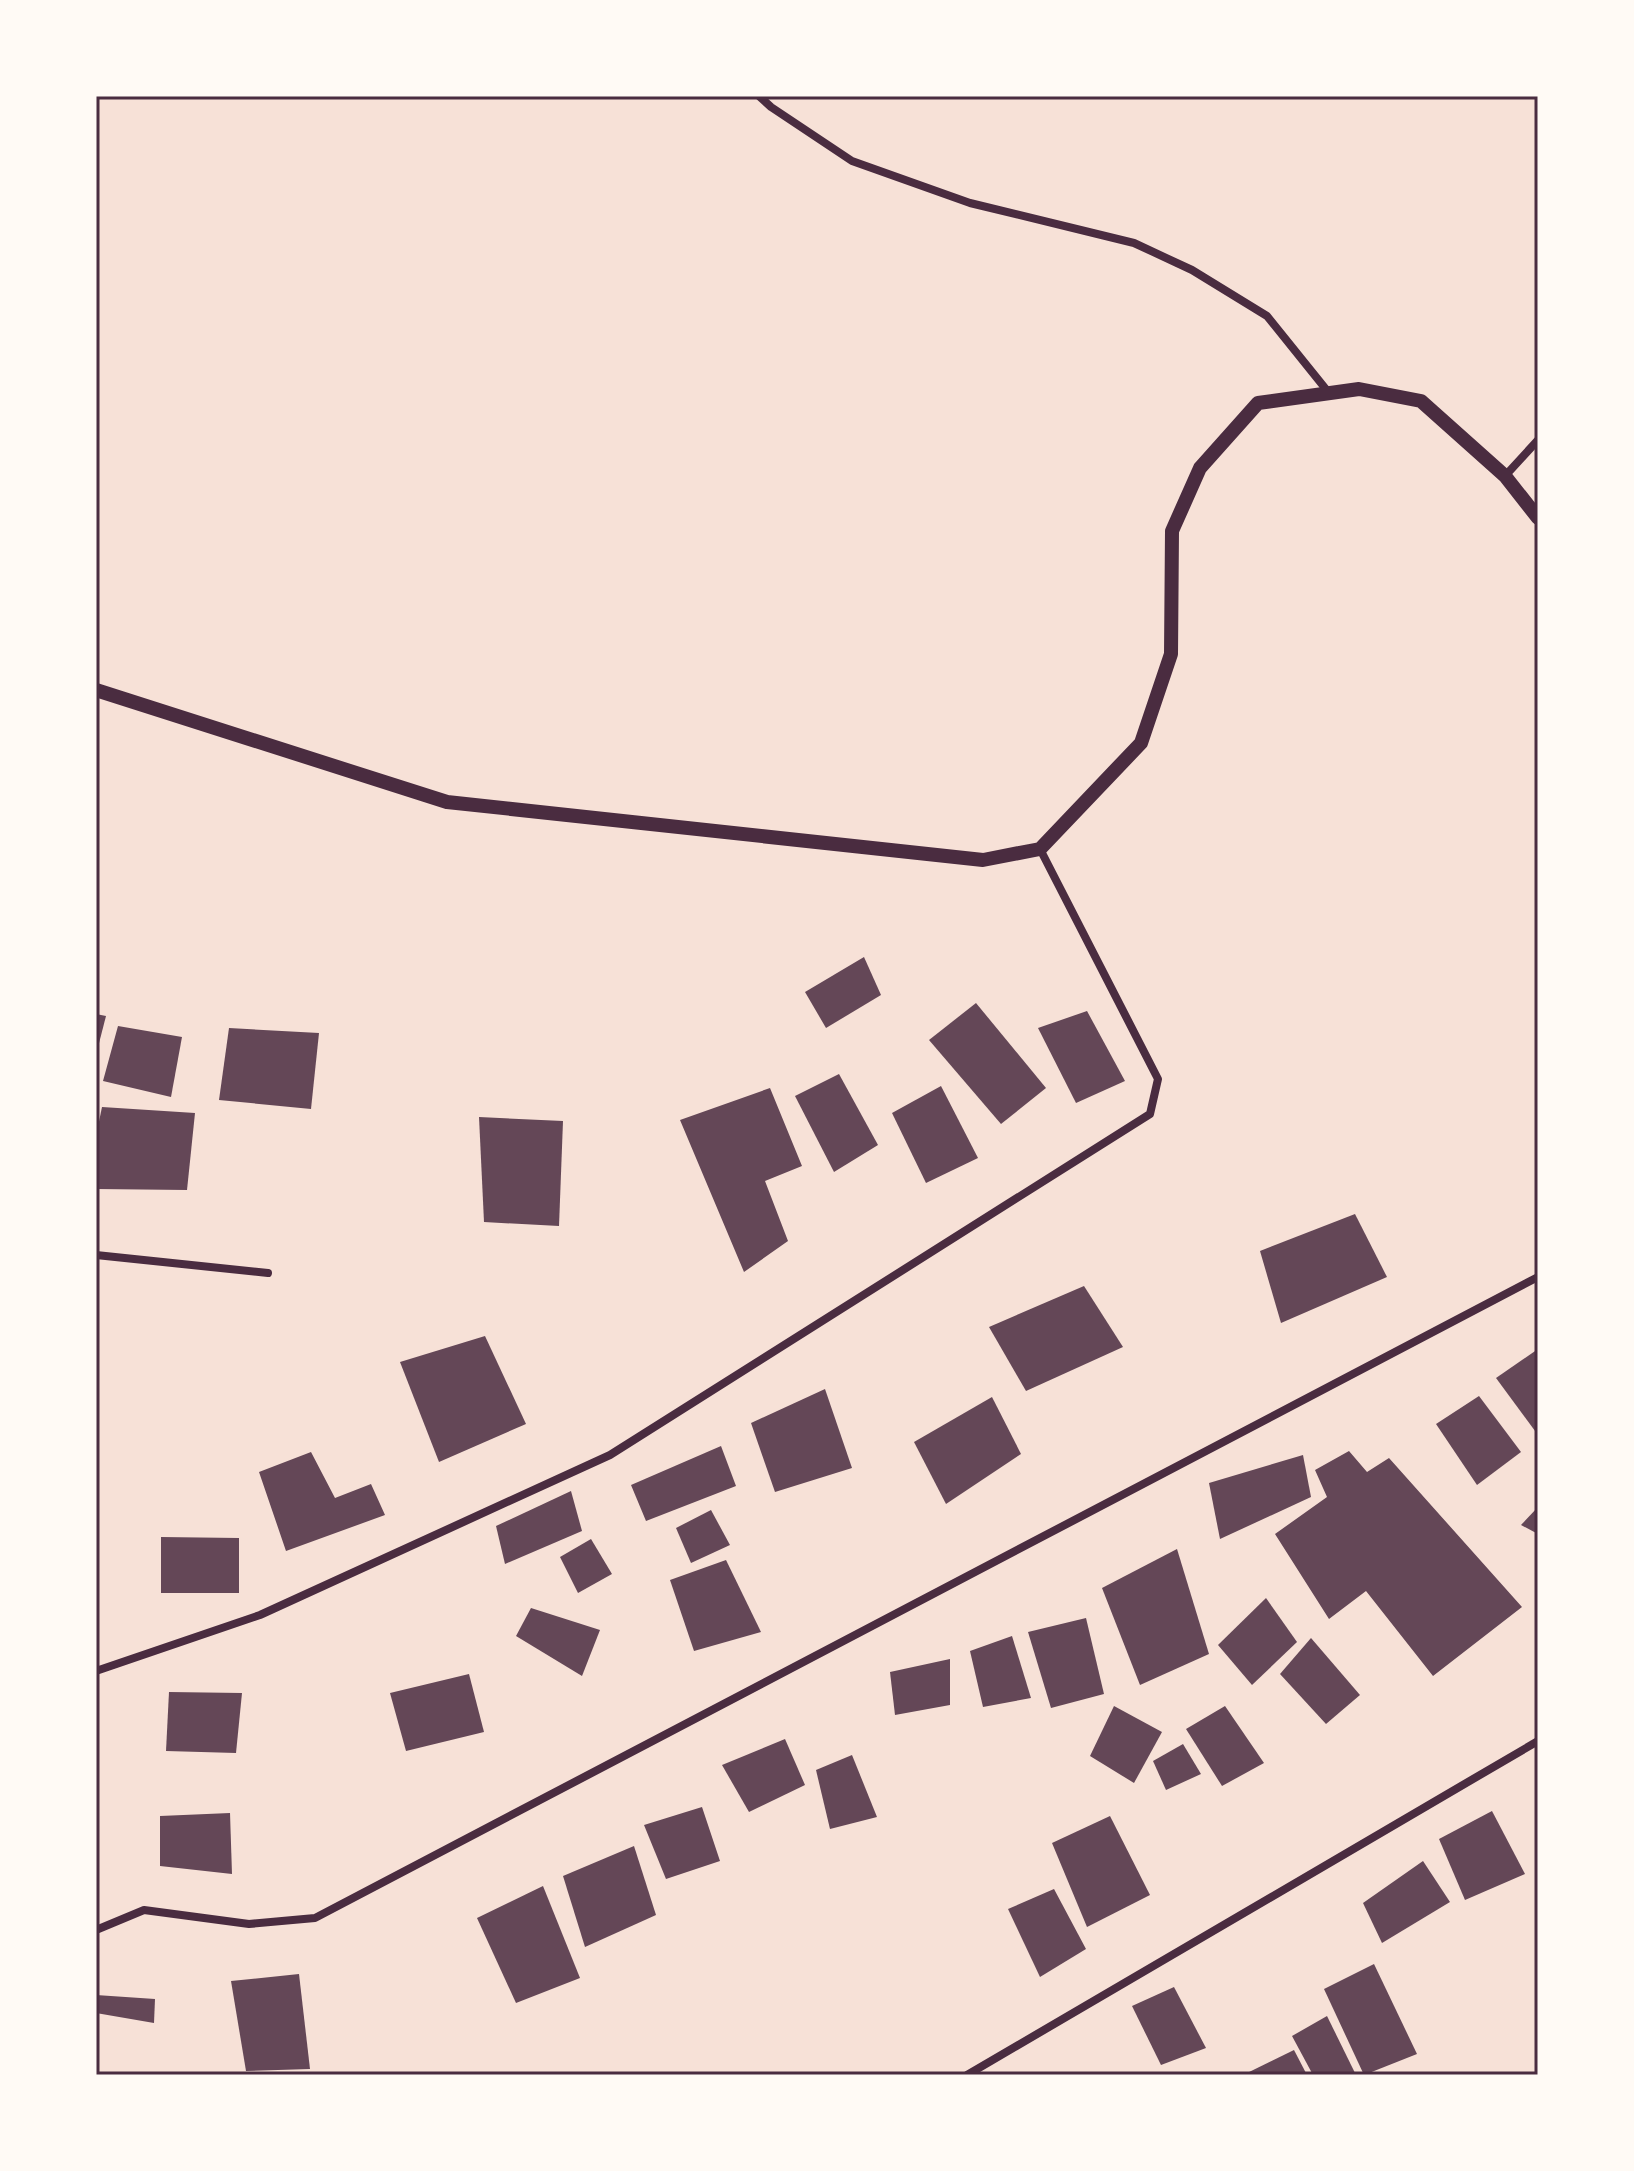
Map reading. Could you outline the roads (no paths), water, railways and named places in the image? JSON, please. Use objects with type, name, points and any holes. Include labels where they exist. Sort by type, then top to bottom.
[{"type":"street","points":[[759,96],[852,161],[970,203],[1134,243],[1192,270],[1267,316],[1301,354],[1329,393]]},
{"type":"street","points":[[96,690],[447,802],[983,860],[1040,849],[1141,743],[1171,654],[1172,531],[1200,468],[1258,403],[1359,389],[1421,401],[1505,476],[1538,518]]},
{"type":"street","points":[[1505,476],[1538,440]]},
{"type":"street","points":[[96,1671],[260,1615],[610,1455],[1150,1114],[1158,1079],[1040,849]]},
{"type":"street","points":[[96,1255],[268,1273]]},
{"type":"street","points":[[96,1930],[144,1910],[249,1924],[315,1918],[1538,1277]]},
{"type":"street","points":[[967,2075],[1538,1741]]}]
